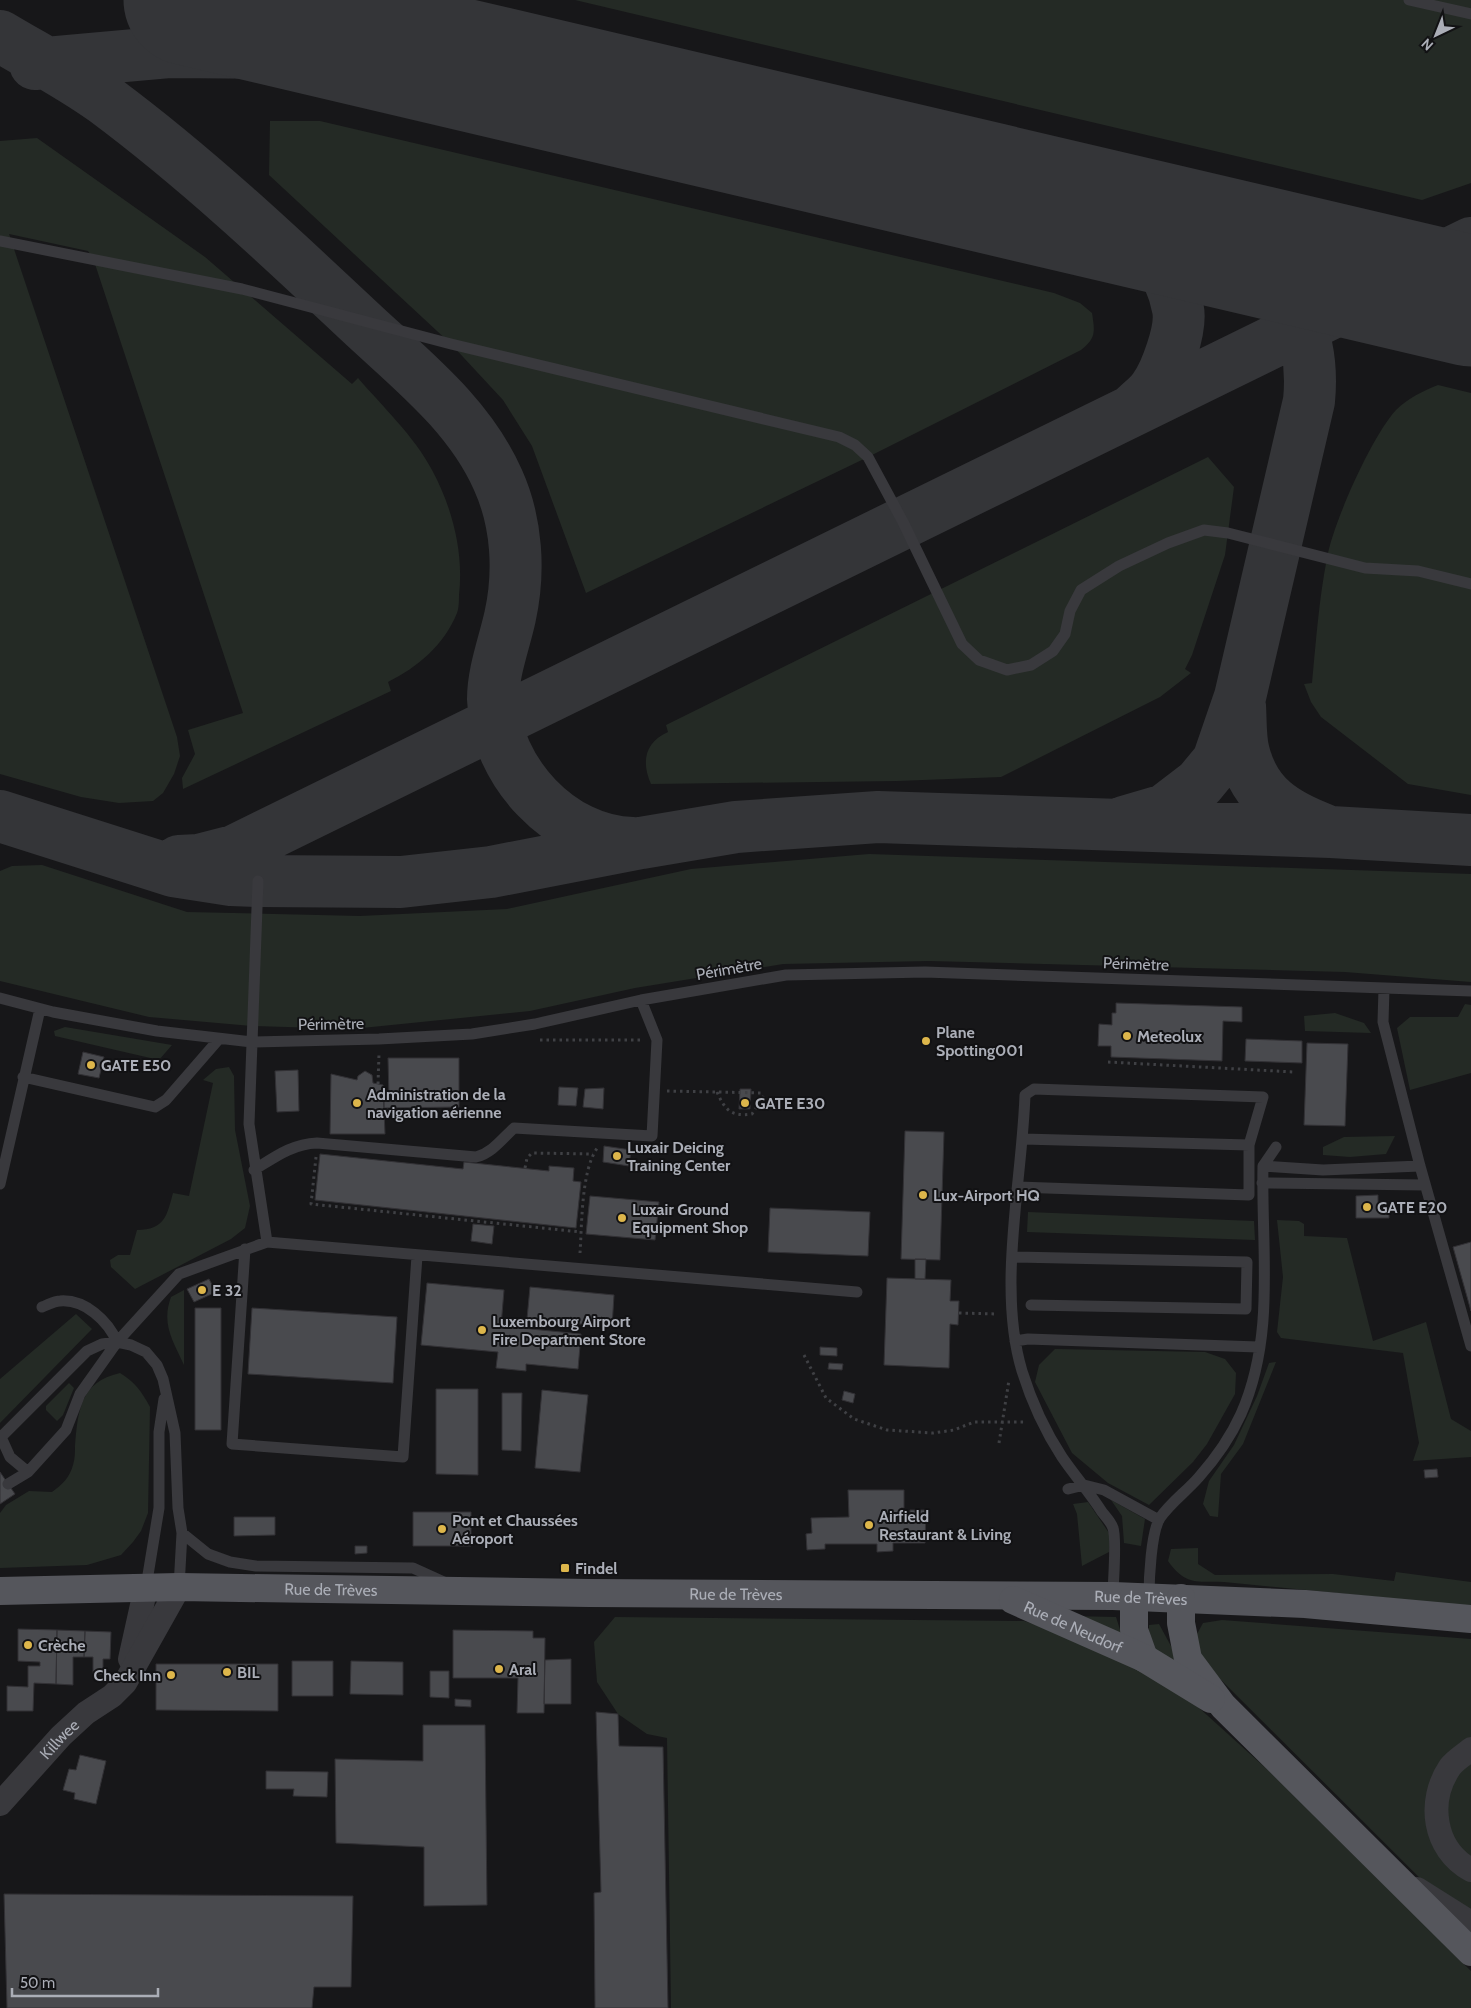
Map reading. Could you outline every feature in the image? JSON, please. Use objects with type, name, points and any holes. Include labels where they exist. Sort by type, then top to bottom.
[{"type":"main road","name":"Rue de Trèves","points":[[0,1591],[180,1587],[1132,1596],[1305,1604],[1471,1619]]},
{"type":"main road","name":"Rue de Neudorf","points":[[1002,1596],[1144,1658],[1223,1706]]},
{"type":"main road","name":"Rue de Neudorf","points":[[1132,1596],[1134,1630],[1144,1658]]},
{"type":"main road","points":[[1181,1598],[1181,1623],[1188,1659],[1223,1706],[1471,1952]]},
{"type":"street","points":[[125,1683],[146,1587]]},
{"type":"street","name":"Killwee","points":[[0,1804],[61,1736],[86,1713],[112,1696],[125,1683],[180,1587]]},
{"type":"street","points":[[1471,1750],[1451,1765],[1438,1789],[1435,1817],[1443,1843],[1460,1864],[1471,1870]]},
{"type":"street","points":[[1392,1873],[1471,1923]]},
{"type":"lane","points":[[1409,0],[1471,14]]},
{"type":"lane","points":[[0,241],[242,289],[451,344],[839,437],[855,444],[868,457],[903,522],[962,644],[980,660],[1007,670],[1031,665],[1053,651],[1065,634],[1070,612],[1081,590],[1119,566],[1168,542],[1204,530],[1237,535],[1365,568],[1418,572],[1471,584]]},
{"type":"lane","points":[[258,881],[248,1124],[267,1242]]},
{"type":"lane","name":"Périmètre","points":[[0,998],[40,1009],[158,1031],[252,1042],[379,1039],[472,1034],[535,1024],[641,1000],[786,976],[925,972],[1471,991]]},
{"type":"lane","points":[[1384,989],[1383,1022],[1425,1185],[1471,1346]]},
{"type":"lane","points":[[254,1170],[287,1149],[302,1144],[317,1143],[476,1157],[485,1155],[493,1149],[514,1128],[652,1136],[657,1040],[641,1000]]},
{"type":"lane","points":[[0,1184],[40,1009]]},
{"type":"lane","points":[[23,1077],[155,1107],[166,1100],[219,1039]]},
{"type":"lane","points":[[1018,1187],[1249,1195],[1249,1145],[1263,1097],[1034,1090],[1025,1096],[1023,1139],[1018,1187],[1013,1257],[1011,1314],[1015,1341],[1022,1372],[1043,1422],[1062,1456],[1113,1528],[1132,1596]]},
{"type":"lane","points":[[1023,1139],[1249,1145]]},
{"type":"lane","points":[[1132,1596],[1149,1565],[1159,1520],[1200,1476],[1226,1439],[1240,1414],[1254,1377],[1264,1312],[1263,1166],[1276,1147]]},
{"type":"lane","points":[[1263,1166],[1323,1170],[1420,1166]]},
{"type":"lane","points":[[1262,1182],[1425,1185]]},
{"type":"lane","points":[[8,1484],[28,1472],[66,1430],[80,1394],[118,1342],[180,1274],[267,1242],[857,1292]]},
{"type":"lane","points":[[245,1249],[232,1444],[403,1456],[417,1256]]},
{"type":"lane","points":[[1013,1257],[1247,1262],[1246,1309],[1031,1305]]},
{"type":"lane","points":[[42,1308],[62,1300],[76,1303],[98,1315],[118,1342]]},
{"type":"lane","points":[[1015,1341],[1028,1339],[1258,1346]]},
{"type":"lane","points":[[28,1472],[10,1458],[0,1438],[87,1351],[102,1344],[118,1342],[131,1345],[146,1352],[157,1365],[163,1380],[175,1433],[178,1508],[182,1533],[180,1587]]},
{"type":"lane","points":[[146,1587],[160,1508],[159,1432],[165,1395]]},
{"type":"lane","points":[[1068,1489],[1084,1485],[1104,1490],[1159,1520]]},
{"type":"lane","points":[[182,1533],[208,1554],[230,1562],[256,1566],[412,1568],[464,1591]]},
{"type":"path","points":[[531,1041],[560,1038],[657,1040]]},
{"type":"path","points":[[378,1084],[379,1054],[389,1054]]},
{"type":"path","points":[[1108,1062],[1294,1072]]},
{"type":"path","points":[[664,1091],[717,1092],[764,1095],[752,1114],[741,1116],[732,1114],[724,1107],[717,1092]]},
{"type":"path","points":[[317,1151],[311,1204],[581,1232]]},
{"type":"path","points":[[525,1168],[527,1158],[532,1153],[593,1154]]},
{"type":"path","points":[[579,1269],[581,1232],[590,1164]]},
{"type":"path","points":[[959,1313],[1011,1314]]},
{"type":"path","points":[[804,1355],[826,1398],[854,1418],[887,1430],[934,1433],[954,1430],[974,1422],[1001,1420],[1043,1422]]},
{"type":"path","points":[[999,1443],[1001,1420],[1008,1388]]},
{"type":"shaded area","points":[[575,0],[1471,0],[1471,183],[1422,200]]},
{"type":"shaded area","points":[[270,121],[320,121],[1054,293],[1080,303],[1092,313],[1094,325],[1092,338],[1081,350],[868,457],[586,593],[532,446],[503,400],[451,344],[269,175]]},
{"type":"shaded area","points":[[37,138],[205,257],[352,384],[358,378],[398,422],[425,457],[439,484],[451,514],[458,546],[460,563],[459,604],[452,625],[429,654],[410,669],[388,682],[391,691],[183,789],[182,778],[195,754],[188,730],[243,713],[94,261],[88,251],[9,234],[177,737],[180,756],[174,774],[163,793],[153,801],[119,803],[81,797],[0,774],[0,141]]},
{"type":"shaded area","points":[[1438,385],[1471,393],[1471,795],[1408,784],[1321,717],[1311,702],[1304,684],[1312,683],[1318,620],[1327,558],[1345,503],[1365,459],[1386,422],[1406,402]]},
{"type":"shaded area","points":[[1208,457],[1234,487],[1225,555],[1192,655],[1185,669],[1191,673],[1160,697],[1001,777],[897,781],[651,784],[646,768],[647,754],[654,741],[668,732],[666,725]]},
{"type":"shaded area","points":[[869,854],[1471,874],[1471,982],[1345,972],[929,961],[783,964],[635,988],[530,1011],[352,1029],[252,1026],[149,1017],[0,981],[0,871],[12,866],[42,865],[187,912],[360,916],[507,909],[691,869]]},
{"type":"shaded area","points":[[1465,1004],[1471,1005],[1471,1073],[1410,1090],[1397,1028],[1410,1017],[1458,1017]]},
{"type":"shaded area","points":[[1335,1013],[1364,1023],[1371,1033],[1305,1031],[1304,1016]]},
{"type":"shaded area","points":[[65,1027],[172,1045],[159,1060],[55,1036],[54,1031]]},
{"type":"shaded area","points":[[229,1067],[234,1076],[235,1130],[250,1206],[245,1228],[231,1239],[135,1289],[111,1267],[110,1260],[118,1255],[130,1255],[137,1230],[154,1227],[163,1220],[173,1193],[189,1196],[213,1083],[203,1080],[216,1069]]},
{"type":"shaded area","points":[[1395,1136],[1386,1154],[1350,1157],[1323,1155],[1323,1147],[1344,1137]]},
{"type":"shaded area","points":[[1028,1212],[1254,1221],[1255,1240],[1027,1232]]},
{"type":"shaded area","points":[[1277,1220],[1299,1221],[1304,1224],[1304,1236],[1347,1238],[1373,1341],[1426,1322],[1451,1419],[1471,1431],[1471,1457],[1413,1461],[1419,1443],[1403,1353],[1281,1338],[1277,1332],[1283,1277]]},
{"type":"shaded area","points":[[184,1290],[184,1365],[172,1340],[167,1316],[171,1297]]},
{"type":"shaded area","points":[[76,1314],[92,1329],[0,1423],[0,1379]]},
{"type":"shaded area","points":[[1055,1349],[1205,1352],[1225,1359],[1236,1373],[1235,1394],[1207,1444],[1193,1462],[1149,1505],[1108,1483],[1072,1453],[1035,1382],[1039,1365]]},
{"type":"shaded area","points":[[1276,1362],[1243,1444],[1221,1474],[1218,1517],[1210,1516],[1203,1504],[1209,1481],[1234,1445],[1257,1396],[1269,1363]]},
{"type":"shaded area","points":[[120,1373],[138,1388],[150,1407],[148,1513],[141,1531],[121,1555],[87,1565],[0,1568],[0,1513],[6,1505],[29,1491],[52,1492],[65,1480],[74,1463],[78,1421],[84,1400],[97,1383],[107,1377]]},
{"type":"shaded area","points":[[69,1383],[74,1388],[63,1415],[57,1421],[46,1410],[46,1406]]},
{"type":"shaded area","points":[[1111,1500],[1145,1519],[1141,1546],[1124,1543],[1122,1516]]},
{"type":"shaded area","points":[[1088,1502],[1109,1533],[1109,1552],[1082,1566],[1077,1514],[1073,1504]]},
{"type":"shaded area","points":[[1198,1548],[1198,1564],[1215,1575],[1333,1574],[1394,1581],[1396,1572],[1471,1582],[1471,1606],[1224,1582],[1199,1582],[1180,1575],[1168,1561],[1171,1549]]},
{"type":"shaded area","points":[[1069,1616],[1116,1617],[1122,1636]]},
{"type":"shaded area","points":[[615,1617],[1024,1621],[1108,1649],[1187,1697],[1270,1772],[1471,1971],[1471,2008],[671,2008],[667,1738],[647,1734],[618,1714],[597,1682],[594,1642]]},
{"type":"shaded area","points":[[1222,1620],[1471,1639],[1471,1929],[1199,1658],[1197,1634],[1203,1623]]},
{"type":"shaded area","points":[[1159,1624],[1185,1672],[1163,1658],[1154,1649],[1149,1635],[1149,1625]]},
{"type":"building","points":[[1116,1003],[1242,1007],[1242,1022],[1223,1021],[1222,1061],[1111,1057],[1111,1046],[1098,1046],[1099,1024],[1112,1025],[1112,1013],[1116,1013]]},
{"type":"building","points":[[1246,1039],[1302,1041],[1302,1063],[1245,1061]]},
{"type":"building","points":[[1307,1043],[1348,1044],[1345,1126],[1304,1125]]},
{"type":"building","name":"GATE E50","points":[[83,1052],[104,1057],[99,1078],[78,1074]]},
{"type":"building","points":[[388,1058],[459,1058],[459,1107],[384,1108],[384,1098],[389,1098]]},
{"type":"building","points":[[298,1070],[299,1111],[277,1112],[275,1071]]},
{"type":"building","name":"Administration de la navigation aérienne","points":[[365,1071],[372,1075],[373,1083],[383,1085],[385,1134],[330,1134],[331,1074],[357,1080],[358,1076]]},
{"type":"building","points":[[559,1087],[578,1088],[576,1106],[558,1105]]},
{"type":"building","points":[[604,1088],[603,1109],[583,1107],[585,1089]]},
{"type":"building","name":"GATE E30","points":[[740,1089],[751,1089],[750,1109],[739,1109]]},
{"type":"building","name":"Lux-Airport HQ","points":[[905,1131],[944,1132],[940,1260],[901,1259]]},
{"type":"building","name":"Luxair Deicing Training Center","points":[[604,1146],[631,1150],[629,1166],[603,1162]]},
{"type":"building","points":[[320,1154],[463,1169],[464,1162],[549,1171],[549,1166],[574,1168],[573,1181],[581,1182],[576,1228],[315,1200]]},
{"type":"building","name":"GATE E20","points":[[1378,1195],[1378,1207],[1389,1207],[1389,1218],[1356,1218],[1356,1196]]},
{"type":"building","name":"Luxair Ground Equipment Shop","points":[[590,1196],[659,1202],[655,1240],[586,1234]]},
{"type":"building","points":[[770,1208],[870,1212],[868,1256],[768,1252]]},
{"type":"building","points":[[473,1224],[494,1226],[492,1244],[471,1241]]},
{"type":"building","points":[[1471,1242],[1471,1311],[1453,1247]]},
{"type":"building","points":[[915,1259],[926,1259],[925,1279],[915,1279]]},
{"type":"building","points":[[887,1278],[951,1280],[950,1301],[959,1301],[958,1325],[950,1324],[949,1368],[884,1365]]},
{"type":"building","name":"E 32","points":[[209,1279],[216,1292],[194,1302],[187,1289]]},
{"type":"building","name":"Luxembourg Airport Fire Department Store","points":[[427,1283],[504,1290],[501,1326],[581,1334],[578,1369],[526,1364],[526,1371],[496,1368],[498,1352],[421,1345]]},
{"type":"building","points":[[530,1287],[614,1295],[612,1327],[527,1319]]},
{"type":"building","points":[[195,1308],[221,1308],[221,1430],[195,1430]]},
{"type":"building","points":[[252,1308],[397,1317],[393,1383],[248,1374]]},
{"type":"building","points":[[820,1347],[837,1348],[837,1356],[820,1355]]},
{"type":"building","points":[[829,1363],[843,1364],[842,1370],[828,1369]]},
{"type":"building","points":[[436,1389],[478,1389],[478,1475],[436,1474]]},
{"type":"building","points":[[542,1390],[588,1395],[580,1472],[535,1468]]},
{"type":"building","points":[[844,1391],[855,1394],[853,1403],[842,1400]]},
{"type":"building","points":[[502,1393],[522,1393],[521,1451],[502,1450]]},
{"type":"building","points":[[1437,1469],[1438,1477],[1425,1478],[1424,1470]]},
{"type":"building","points":[[0,1472],[15,1494],[0,1504]]},
{"type":"building","name":"Airfield Restaurant & Living","points":[[848,1490],[904,1490],[904,1508],[901,1508],[901,1517],[910,1517],[910,1510],[926,1510],[925,1543],[893,1543],[893,1551],[877,1552],[877,1544],[825,1544],[825,1549],[807,1550],[806,1534],[812,1533],[811,1518],[849,1517]]},
{"type":"building","name":"Pont et Chaussées Aéroport","points":[[413,1512],[471,1512],[471,1546],[413,1546]]},
{"type":"building","points":[[234,1517],[275,1517],[275,1535],[234,1536]]},
{"type":"building","points":[[355,1546],[367,1546],[367,1553],[355,1554]]},
{"type":"building","points":[[18,1629],[57,1630],[56,1684],[34,1683],[33,1711],[7,1711],[7,1686],[28,1687],[28,1666],[40,1666],[40,1662],[18,1661]]},
{"type":"building","points":[[57,1630],[85,1631],[84,1657],[73,1657],[73,1685],[56,1684]]},
{"type":"building","name":"Aral","points":[[453,1630],[533,1631],[533,1638],[545,1638],[544,1713],[517,1713],[518,1678],[453,1678]]},
{"type":"building","points":[[85,1631],[111,1632],[110,1659],[103,1659],[103,1674],[93,1674],[93,1657],[84,1657]]},
{"type":"building","points":[[571,1659],[571,1704],[544,1704],[545,1660]]},
{"type":"building","points":[[292,1661],[333,1661],[333,1696],[292,1696]]},
{"type":"building","points":[[351,1661],[403,1662],[403,1695],[350,1694]]},
{"type":"building","points":[[156,1664],[278,1664],[278,1711],[156,1710]]},
{"type":"building","points":[[430,1671],[449,1671],[449,1698],[430,1697]]},
{"type":"building","points":[[455,1699],[471,1700],[471,1707],[455,1706]]},
{"type":"building","points":[[596,1712],[618,1714],[619,1746],[663,1747],[668,2008],[595,2008],[594,1893],[601,1892]]},
{"type":"building","points":[[423,1725],[485,1725],[487,1905],[424,1906],[424,1847],[336,1843],[335,1759],[423,1761]]},
{"type":"building","points":[[80,1755],[106,1761],[96,1804],[74,1799],[75,1793],[63,1790],[69,1769],[76,1770]]},
{"type":"building","points":[[266,1771],[328,1772],[327,1797],[293,1796],[294,1789],[266,1789]]},
{"type":"building","points":[[4,1894],[353,1896],[351,1987],[314,1987],[312,2008],[7,2008]]},
{"type":"taxiway","points":[[0,36],[92,91],[171,152],[266,235],[418,375],[455,413],[486,456],[498,480],[513,530],[516,565],[513,600],[493,689],[497,726],[506,752],[519,776],[537,798],[558,816],[581,830],[606,839],[633,843]]},
{"type":"taxiway","points":[[35,64],[169,52],[298,53],[419,61],[543,83]]},
{"type":"taxiway","points":[[1098,213],[1126,229],[1151,250],[1161,263],[1168,278],[1178,309],[1178,328],[1163,373],[1152,392],[1135,408]]},
{"type":"taxiway","points":[[1124,822],[1165,810],[1199,784],[1218,761],[1240,697],[1309,401],[1310,378],[1304,335],[1296,315],[1285,297],[1272,280],[1255,265],[1235,253],[1189,234]]},
{"type":"taxiway","points":[[1373,291],[1471,243]]},
{"type":"taxiway","points":[[179,861],[199,860],[234,851],[1354,302],[1383,295],[1412,294],[1469,303]]},
{"type":"taxiway","points":[[1240,706],[1243,748],[1249,768],[1264,793],[1285,811],[1325,830]]},
{"type":"taxiway","points":[[0,816],[173,871],[231,880],[258,881],[401,882],[491,872],[736,827],[878,817],[1331,832],[1471,840]]},
{"type":"runway","points":[[189,0],[1471,301]]},
{"type":"place","name":"Meteolux","points":[[1127,1036]]},
{"type":"place","name":"Plane Spotting001","points":[[926,1041]]},
{"type":"place","name":"GATE E50","points":[[91,1065]]},
{"type":"place","name":"Administration de la navigation aérienne","points":[[357,1103]]},
{"type":"place","name":"GATE E30","points":[[745,1103]]},
{"type":"place","name":"Luxair Deicing Training Center","points":[[617,1156]]},
{"type":"place","name":"Lux-Airport HQ","points":[[923,1195]]},
{"type":"place","name":"GATE E20","points":[[1367,1207]]},
{"type":"place","name":"Luxair Ground Equipment Shop","points":[[622,1218]]},
{"type":"place","name":"E 32","points":[[202,1290]]},
{"type":"place","name":"Luxembourg Airport Fire Department Store","points":[[482,1330]]},
{"type":"place","name":"Airfield Restaurant & Living","points":[[869,1525]]},
{"type":"place","name":"Pont et Chaussées Aéroport","points":[[442,1529]]},
{"type":"place","name":"Findel","points":[[565,1568]]},
{"type":"place","name":"Crèche","points":[[28,1645]]},
{"type":"place","name":"Aral","points":[[499,1669]]},
{"type":"place","name":"BIL","points":[[227,1672]]},
{"type":"place","name":"Check Inn","points":[[171,1675]]}]
